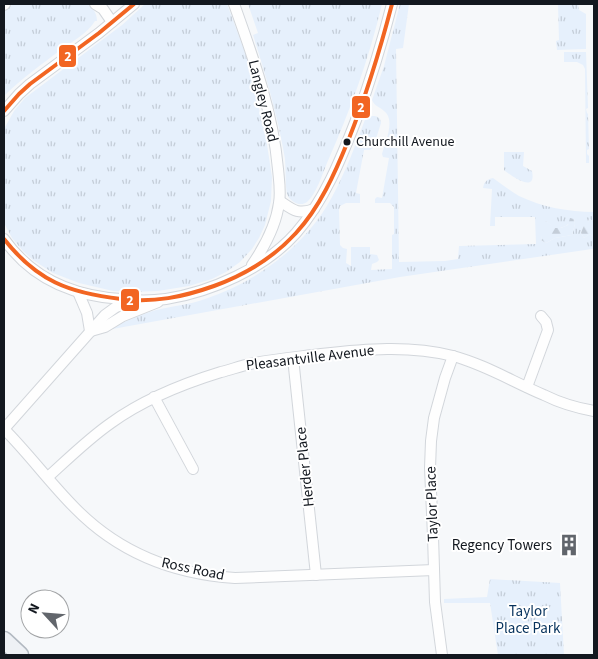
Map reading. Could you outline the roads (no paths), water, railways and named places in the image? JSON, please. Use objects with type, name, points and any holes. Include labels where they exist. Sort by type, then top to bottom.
[{"type":"main road","points":[[4,640],[20,655]]},
{"type":"street","points":[[95,4],[103,10],[112,22]]},
{"type":"street","points":[[4,111],[30,84],[134,4]]},
{"type":"street","name":"Langley Road","points":[[234,4],[254,61],[269,120],[277,157],[280,201],[271,232],[250,269]]},
{"type":"street","points":[[90,331],[105,327],[123,316],[165,300],[220,285],[250,269],[286,243],[314,209],[346,147],[361,106],[392,4]]},
{"type":"street","points":[[280,201],[298,212],[314,209]]},
{"type":"street","points":[[4,239],[10,248],[33,271],[57,284],[78,292],[99,297],[135,301],[165,300]]},
{"type":"street","points":[[78,292],[87,313],[90,331]]},
{"type":"street","points":[[4,429],[110,310],[124,303],[135,301]]},
{"type":"street","points":[[527,387],[548,330],[542,316]]},
{"type":"street","name":"Pleasantville Avenue","points":[[48,477],[110,423],[130,410],[174,388],[194,380],[250,364],[293,358],[400,348],[428,351],[453,356],[494,370],[561,402],[594,411]]},
{"type":"street","name":"Taylor Place","points":[[442,655],[435,602],[430,468],[434,418],[453,356]]},
{"type":"street","name":"Herder Place","points":[[293,358],[316,575]]},
{"type":"street","points":[[154,398],[192,469]]},
{"type":"street","name":"Ross Road","points":[[4,429],[74,508],[102,533],[160,564],[215,577],[235,578],[434,570]]},
{"type":"place","name":"Churchill Avenue","points":[[347,142]]},
{"type":"place","name":"Regency Towers","points":[[569,545]]},
{"type":"park label","name":"Taylor Place Park","points":[[528,620]]}]
